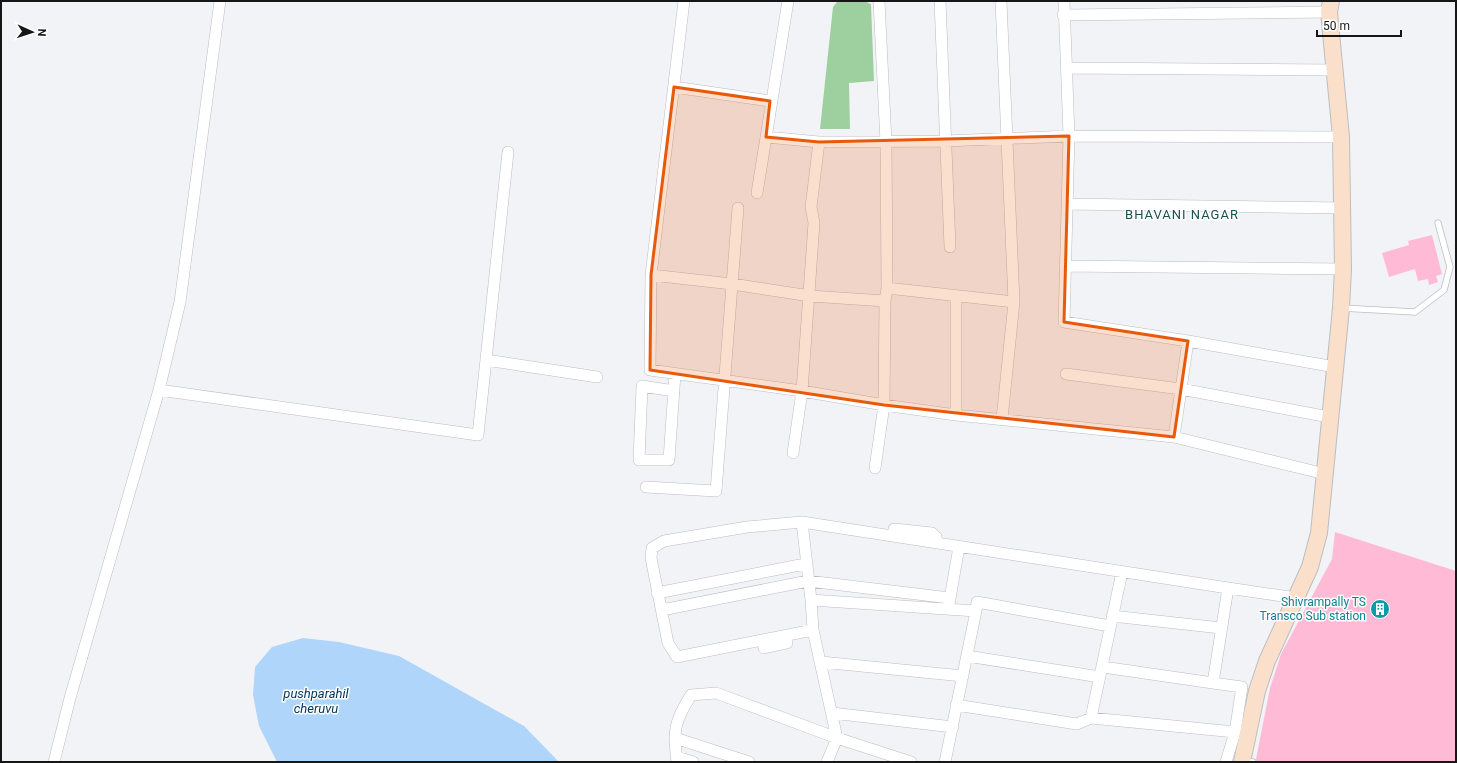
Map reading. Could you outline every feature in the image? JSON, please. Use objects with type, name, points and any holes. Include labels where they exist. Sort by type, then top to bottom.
[{"type":"street","points":[[54,762],[72,691],[159,390],[180,302],[220,1]]},
{"type":"street","points":[[684,1],[652,275],[650,370],[802,391],[884,405],[956,415],[1174,438],[1325,474]]},
{"type":"street","points":[[757,194],[770,101],[788,1]]},
{"type":"street","points":[[875,468],[884,405],[886,301],[888,288],[886,142],[879,1]]},
{"type":"street","points":[[940,1],[950,247]]},
{"type":"street","points":[[1001,1],[1014,302],[1002,419]]},
{"type":"street","points":[[1064,1],[1063,15],[1069,136],[1064,322],[1188,341],[1336,367]]},
{"type":"street","points":[[1063,15],[1330,7],[1334,70],[1341,137],[1343,269],[1336,367],[1329,417],[1319,534],[1310,567],[1267,661],[1261,678],[1246,762]]},
{"type":"street","points":[[1066,68],[1334,70]]},
{"type":"street","points":[[674,87],[770,101]]},
{"type":"street","points":[[766,137],[820,142],[945,141],[1069,136],[1341,137]]},
{"type":"street","points":[[793,453],[802,391],[810,296],[814,223],[811,207],[820,142]]},
{"type":"street","points":[[159,390],[478,435],[508,152]]},
{"type":"street","points":[[1067,204],[1343,208]]},
{"type":"street","points":[[646,487],[716,491],[738,208]]},
{"type":"street","points":[[1065,266],[1343,269]]},
{"type":"street","points":[[652,275],[732,284],[810,296],[886,301]]},
{"type":"street","points":[[888,288],[1014,302]]},
{"type":"street","points":[[956,296],[956,415]]},
{"type":"street","points":[[1174,438],[1188,341]]},
{"type":"street","points":[[486,360],[597,377]]},
{"type":"street","points":[[674,390],[642,386],[639,460],[669,460],[674,390],[675,374]]},
{"type":"street","points":[[1066,374],[1181,389],[1329,417]]},
{"type":"street","points":[[813,630],[677,657],[668,643],[651,558],[652,548],[664,541],[747,527],[802,522],[1296,598]]},
{"type":"street","points":[[802,522],[805,564],[811,600],[813,630],[837,738],[827,762]]},
{"type":"street","points":[[893,528],[932,533],[936,537],[937,543]]},
{"type":"street","points":[[948,610],[959,547]]},
{"type":"street","points":[[657,593],[805,564]]},
{"type":"street","points":[[1091,718],[1102,672],[1122,572]]},
{"type":"street","points":[[662,610],[808,581],[950,598]]},
{"type":"street","points":[[1213,683],[1228,588]]},
{"type":"street","points":[[811,600],[976,611]]},
{"type":"street","points":[[946,762],[977,602],[1111,621],[1221,628]]},
{"type":"street","points":[[746,644],[749,649],[754,650],[787,643]]},
{"type":"street","points":[[967,656],[1242,687],[1235,732],[1226,762]]},
{"type":"street","points":[[820,662],[963,676]]},
{"type":"street","points":[[693,762],[677,759],[675,738],[678,715],[691,695],[716,693],[837,738],[911,762]]},
{"type":"street","points":[[956,705],[1077,724],[1091,718],[1235,732]]},
{"type":"street","points":[[832,713],[953,727]]},
{"type":"street","points":[[675,738],[749,762]]},
{"type":"lane","points":[[1341,308],[1415,312],[1444,290],[1450,267],[1438,223]]},
{"type":"highlighted area","points":[[674,87],[770,101],[766,137],[819,142],[1069,136],[1064,322],[1188,341],[1174,437],[884,405],[650,370],[651,275]]},
{"type":"green space","points":[[864,1],[871,4],[874,81],[849,83],[850,129],[820,129],[833,7],[837,2]]},
{"type":"water","name":"pushparahil cheruvu","points":[[303,638],[339,642],[399,656],[524,726],[559,762],[277,762],[259,726],[253,695],[255,667],[272,647]]},
{"type":"building","points":[[1432,235],[1442,274],[1436,276],[1438,282],[1429,285],[1428,279],[1418,281],[1415,269],[1389,277],[1382,253],[1409,245],[1408,241]]},
{"type":"building","name":"Shivrampally TS Transco Sub station","points":[[1335,532],[1456,571],[1456,762],[1257,762],[1256,759],[1270,688],[1281,654],[1332,559]]},
{"type":"place","name":"Shivrampally TS Transco Sub station","points":[[1380,609]]},
{"type":"district","name":"BHAVANI NAGAR","points":[[1182,214]]}]
